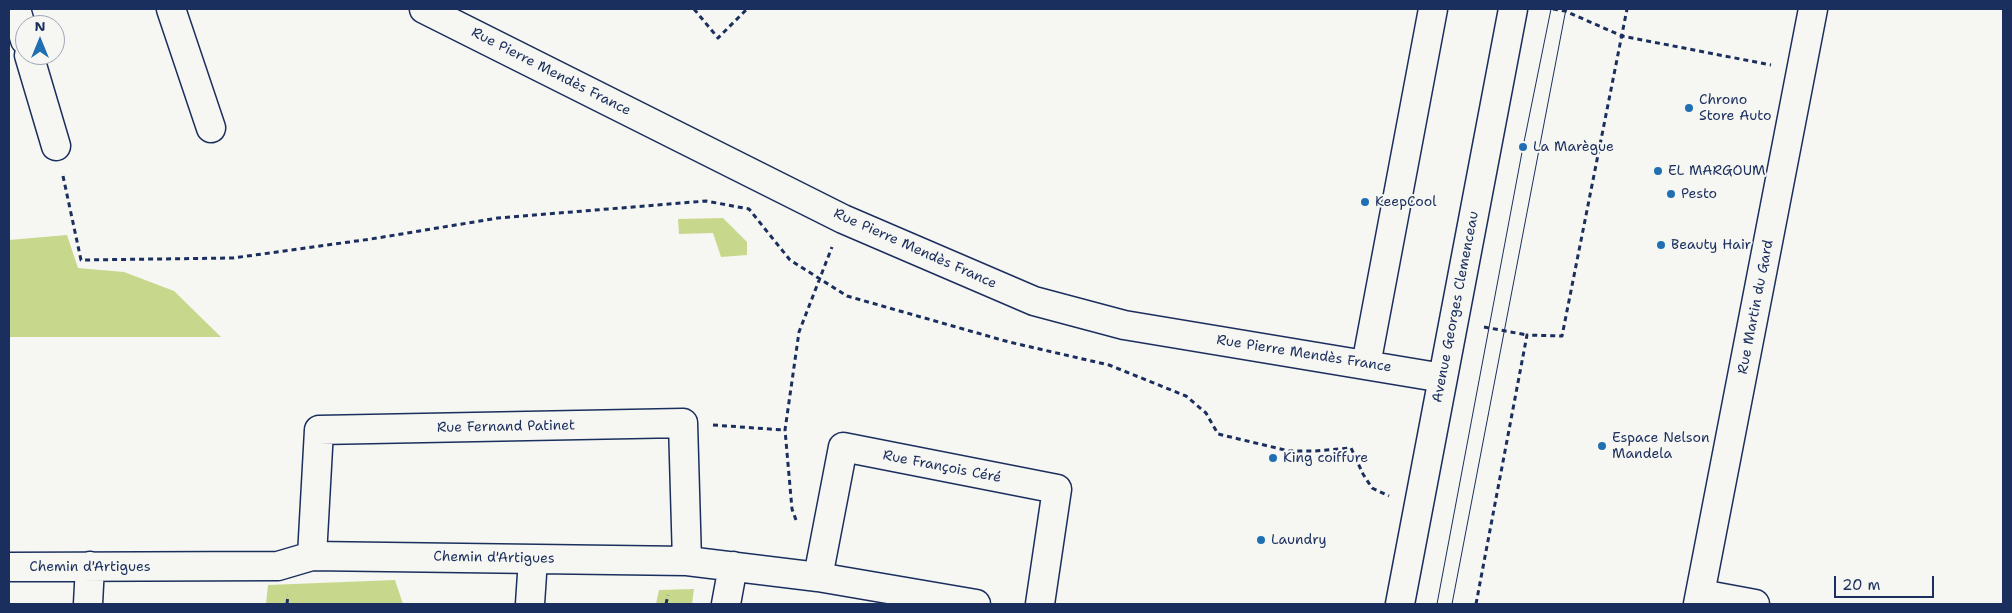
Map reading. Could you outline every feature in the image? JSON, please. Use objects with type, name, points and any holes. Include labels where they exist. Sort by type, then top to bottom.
[{"type":"street","points":[[171,9],[211,128]]},
{"type":"street","name":"Rue Pierre Mendès France","points":[[424,9],[843,219],[1034,301],[1124,325],[1443,378]]},
{"type":"street","points":[[1366,365],[1433,9]]},
{"type":"street","name":"Avenue Georges Clemenceau","points":[[1400,604],[1513,9]]},
{"type":"street","name":"Rue Martin du Gard","points":[[1700,599],[1813,9]]},
{"type":"street","points":[[33,65],[56,146]]},
{"type":"street","points":[[683,423],[687,561]]},
{"type":"street","name":"Rue Fernand Patinet","points":[[312,556],[319,430],[683,423]]},
{"type":"street","name":"Rue François Céré","points":[[818,576],[842,447],[1057,489],[1040,604]]},
{"type":"street","name":"Chemin d'Artigues","points":[[9,567],[278,566],[312,556],[687,561],[818,576],[976,604]]},
{"type":"street","points":[[530,604],[533,559]]},
{"type":"street","points":[[88,604],[90,566]]},
{"type":"street","points":[[726,604],[733,566]]},
{"type":"street","points":[[1700,599],[1755,604]]},
{"type":"path","points":[[694,9],[718,38],[747,9]]},
{"type":"path","points":[[1553,9],[1565,11],[1622,36],[1801,71]]},
{"type":"path","points":[[1453,322],[1527,335],[1562,336],[1627,9]]},
{"type":"path","points":[[56,146],[81,260],[233,258],[371,239],[498,218],[706,201],[748,209],[790,260],[847,296],[1010,342],[1109,365],[1186,396],[1206,413],[1218,434],[1289,450],[1314,451],[1350,448],[1372,488],[1393,498]]},
{"type":"path","points":[[798,526],[792,508],[785,430],[798,332],[843,219]]},
{"type":"path","points":[[1476,604],[1527,335]]},
{"type":"path","points":[[683,423],[785,430]]},
{"type":"path","points":[[287,604],[288,595]]},
{"type":"path","points":[[666,604],[668,595]]},
{"type":"green space","points":[[723,218],[747,242],[747,255],[721,257],[713,233],[679,234],[678,219]]},
{"type":"green space","points":[[67,235],[78,268],[124,272],[174,291],[221,337],[9,337],[9,240]]},
{"type":"green space","points":[[395,580],[403,604],[266,604],[268,585]]},
{"type":"green space","points":[[694,589],[692,604],[656,604],[659,590]]},
{"type":"tram line","points":[[1437,604],[1523,147],[1551,9]]},
{"type":"tram line","points":[[1452,604],[1566,9]]},
{"type":"place","name":"Chrono Store Auto","points":[[1689,108]]},
{"type":"place","name":"La Marègue","points":[[1523,147]]},
{"type":"place","name":"EL MARGOUM","points":[[1658,171]]},
{"type":"place","name":"Pesto","points":[[1671,194]]},
{"type":"place","name":"KeepCool","points":[[1365,202]]},
{"type":"place","name":"Beauty Hair","points":[[1661,245]]},
{"type":"place","name":"Espace Nelson Mandela","points":[[1602,446]]},
{"type":"place","name":"King coiffure","points":[[1273,458]]},
{"type":"place","name":"Laundry","points":[[1261,540]]}]
